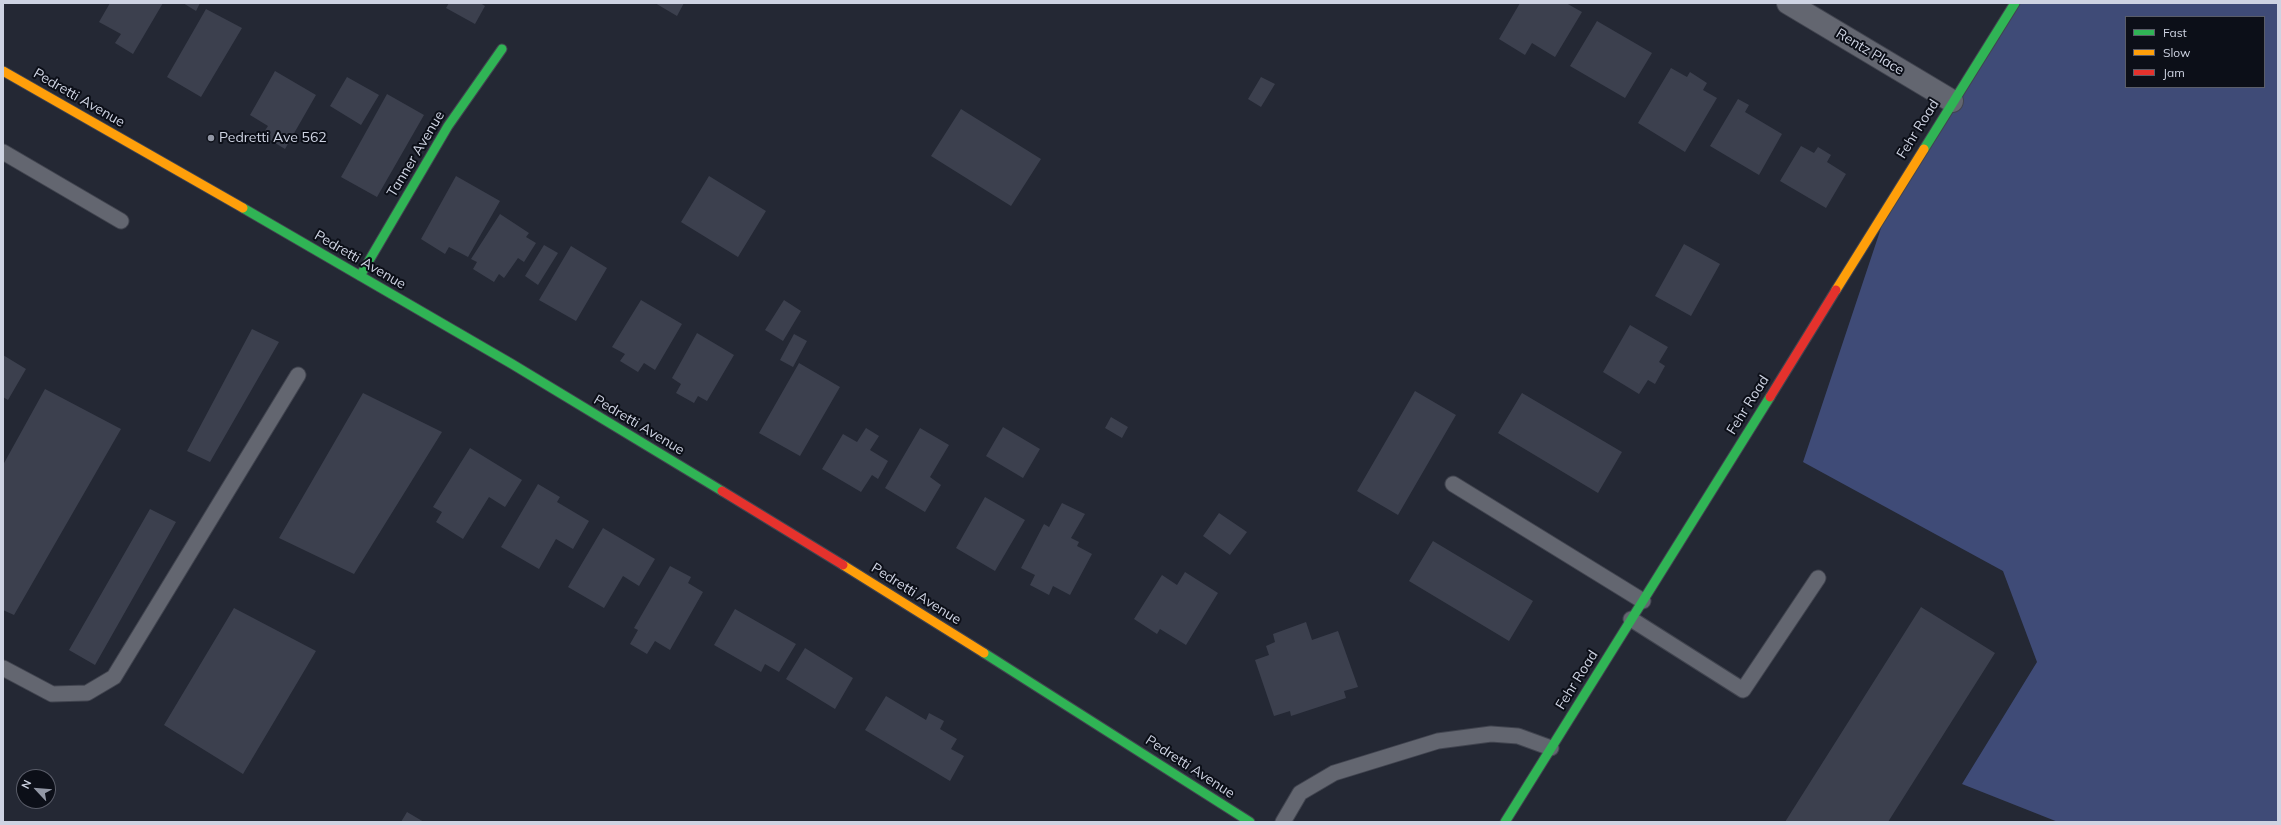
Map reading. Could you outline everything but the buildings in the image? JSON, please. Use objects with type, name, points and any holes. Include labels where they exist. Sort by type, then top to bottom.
[{"type":"street","name":"Rentz Place","points":[[1788,3],[1952,101]]},
{"type":"street","name":"Fehr Road","points":[[1506,822],[1952,101],[2015,3]]},
{"type":"street","name":"Tanner Avenue","points":[[360,276],[448,126],[502,49]]},
{"type":"street","name":"Pedretti Avenue","points":[[3,71],[360,276],[684,468],[1066,704],[1250,822]]},
{"type":"lane","points":[[3,152],[121,220]]},
{"type":"lane","points":[[3,668],[52,694],[87,693],[114,677],[298,375]]},
{"type":"lane","points":[[1453,484],[1643,601]]},
{"type":"lane","points":[[1631,619],[1743,690],[1818,578]]},
{"type":"lane","points":[[1283,822],[1300,793],[1334,773],[1438,741],[1491,734],[1518,736],[1551,748]]},
{"type":"shaded area","points":[[2015,3],[2278,3],[2278,822],[2058,822],[1962,784],[2037,662],[2003,571],[1803,462],[1890,201]]},
{"type":"traffic: fast","points":[[1924,149],[2015,3]]},
{"type":"traffic: fast","points":[[360,276],[448,126],[502,49]]},
{"type":"traffic: fast","points":[[243,208],[512,364],[722,491]]},
{"type":"traffic: fast","points":[[1505,822],[1770,397]]},
{"type":"traffic: fast","points":[[984,653],[1250,822]]},
{"type":"traffic: slow","points":[[3,71],[243,208]]},
{"type":"traffic: slow","points":[[1836,290],[1924,149]]},
{"type":"traffic: slow","points":[[843,565],[984,653]]},
{"type":"traffic: jam","points":[[1770,397],[1836,290]]},
{"type":"traffic: jam","points":[[722,491],[843,565]]},
{"type":"place","name":"Pedretti Ave 562","points":[[211,138]]}]
